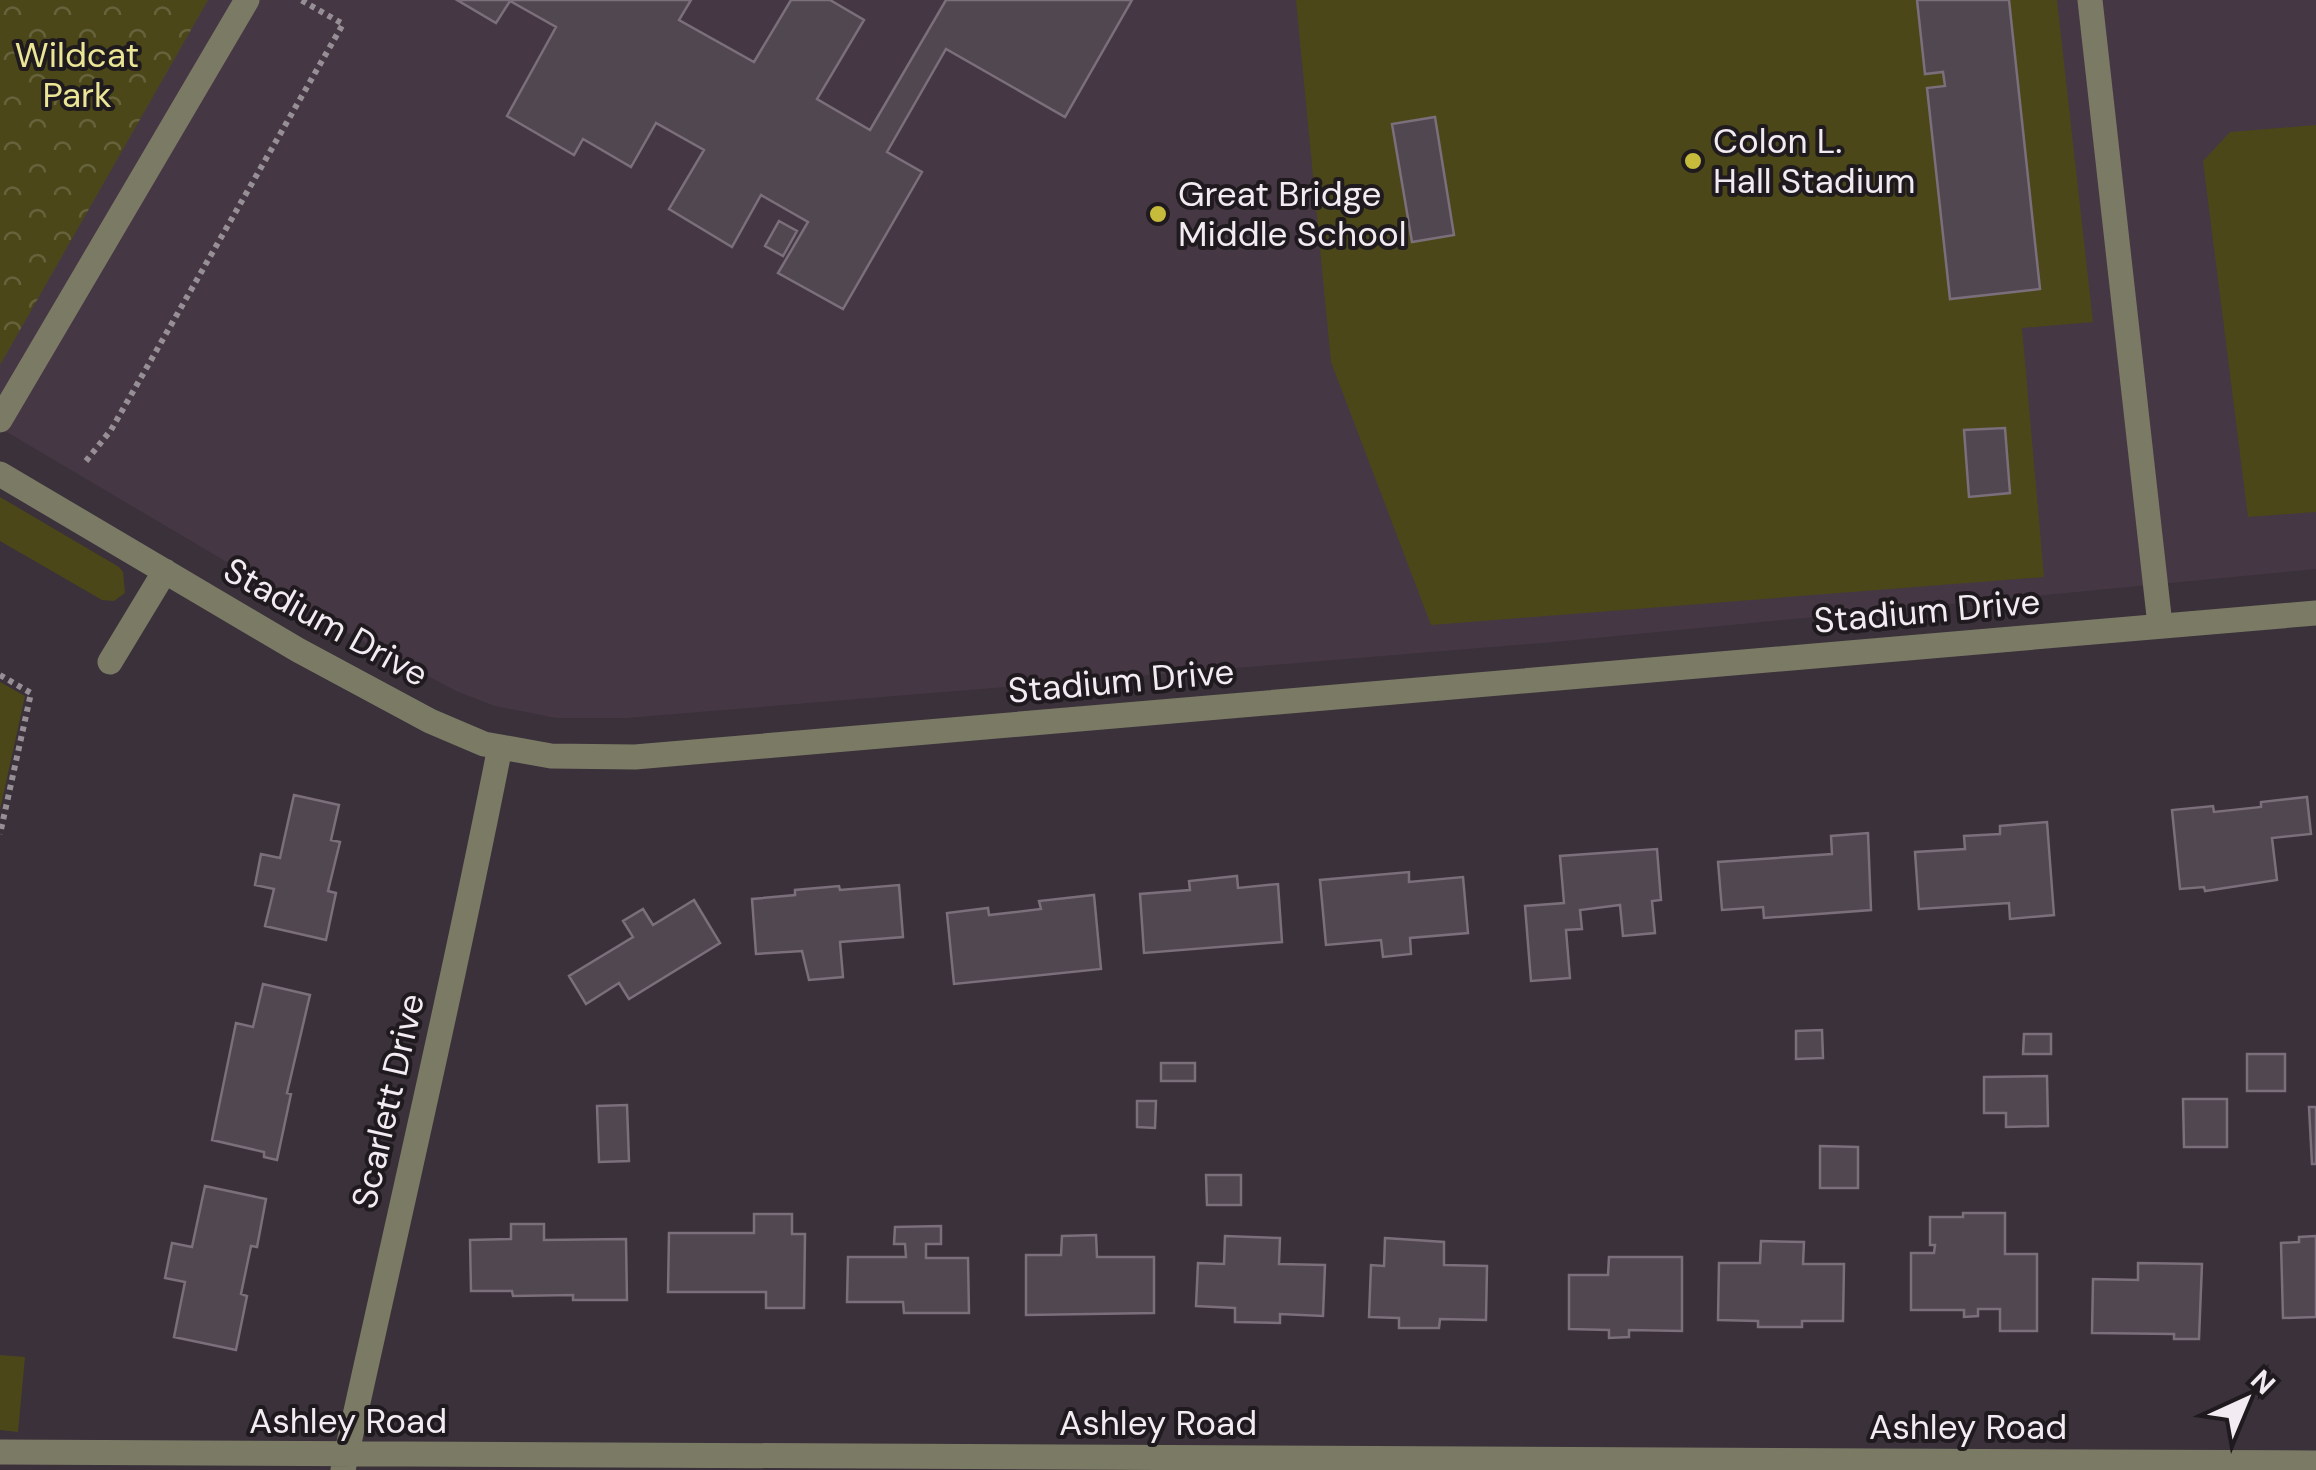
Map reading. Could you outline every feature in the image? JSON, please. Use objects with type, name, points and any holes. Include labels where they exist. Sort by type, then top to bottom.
[{"type":"street","points":[[0,420],[248,0]]},
{"type":"street","points":[[2090,0],[2160,625]]},
{"type":"street","name":"Stadium Drive","points":[[0,474],[298,650],[430,721],[500,747],[550,756],[635,756],[1304,702],[2316,613]]},
{"type":"street","points":[[110,662],[165,571]]},
{"type":"street","name":"Scarlett Drive","points":[[345,1463],[500,747]]},
{"type":"street","name":"Ashley Road","points":[[0,1452],[345,1463],[1041,1465],[1196,1457],[2316,1463]]},
{"type":"path","points":[[86,461],[111,430],[343,24],[301,0]]},
{"type":"path","points":[[0,675],[31,693],[0,834]]},
{"type":"shaded area","name":"Great Bridge Middle School","points":[[0,0],[2316,0],[2316,569],[1554,642],[626,718],[556,718],[495,706],[456,691],[335,626],[0,428]]},
{"type":"green space","name":"Wildcat Park","points":[[0,0],[208,0],[0,365]]},
{"type":"green space","name":"Colon L. Hall Stadium","points":[[1296,0],[2057,0],[2093,322],[2022,328],[2044,577],[1431,625],[1331,362]]},
{"type":"green space","points":[[2316,125],[2316,512],[2248,517],[2203,161],[2230,132]]},
{"type":"green space","points":[[0,497],[119,567],[125,593],[114,601],[102,600],[0,541]]},
{"type":"green space","points":[[0,682],[25,696],[0,810]]},
{"type":"green space","points":[[0,1355],[25,1357],[18,1432],[0,1430]]},
{"type":"building","points":[[457,0],[691,0],[679,20],[754,62],[791,0],[830,0],[864,20],[817,99],[870,130],[946,0],[1132,0],[1065,117],[946,49],[887,152],[922,172],[843,309],[778,273],[808,222],[761,195],[732,247],[669,209],[704,150],[656,123],[631,167],[583,139],[574,155],[507,116],[556,27],[510,1],[496,23]]},
{"type":"building","points":[[1917,0],[2009,0],[2040,289],[1950,299],[1927,88],[1945,86],[1943,72],[1925,74]]},
{"type":"building","points":[[1435,117],[1454,235],[1412,242],[1392,124]]},
{"type":"building","points":[[779,221],[797,231],[783,256],[765,246]]},
{"type":"building","points":[[2005,428],[2010,493],[1969,497],[1964,430]]},
{"type":"building","points":[[294,795],[339,805],[331,840],[340,842],[328,891],[336,893],[326,940],[265,926],[274,889],[255,885],[261,854],[280,858]]},
{"type":"building","points":[[2307,797],[2311,834],[2272,838],[2277,880],[2205,891],[2204,887],[2180,889],[2172,810],[2213,806],[2214,812]]},
{"type":"building","points":[[2047,822],[2054,915],[2010,919],[2009,903],[1919,909],[1915,852],[1965,849],[1964,836],[2000,834],[2000,826]]},
{"type":"building","points":[[1868,833],[1871,910],[1764,918],[1763,907],[1722,910],[1718,862],[1832,854],[1831,836]]},
{"type":"building","points":[[1657,849],[1661,900],[1652,901],[1655,933],[1623,936],[1620,905],[1580,910],[1582,929],[1566,930],[1570,978],[1531,981],[1525,906],[1564,903],[1560,856]]},
{"type":"building","points":[[1409,872],[1409,882],[1463,877],[1468,933],[1410,938],[1411,954],[1383,957],[1381,940],[1326,945],[1320,880]]},
{"type":"building","points":[[1237,876],[1238,888],[1278,884],[1282,942],[1144,953],[1140,894],[1190,890],[1189,881]]},
{"type":"building","points":[[899,885],[903,937],[840,942],[843,977],[809,980],[802,951],[756,954],[752,899],[795,895],[795,890]]},
{"type":"building","points":[[1094,895],[1101,969],[954,984],[947,913],[988,908],[989,915],[1041,909],[1039,901]]},
{"type":"building","points":[[694,900],[720,943],[629,999],[619,983],[586,1004],[569,976],[633,937],[623,921],[643,909],[653,925]]},
{"type":"building","points":[[263,984],[310,995],[287,1093],[291,1094],[277,1160],[264,1157],[264,1152],[212,1140],[236,1023],[253,1027]]},
{"type":"building","points":[[1822,1030],[1823,1058],[1796,1059],[1796,1031]]},
{"type":"building","points":[[2024,1034],[2051,1034],[2051,1054],[2023,1054]]},
{"type":"building","points":[[2247,1054],[2285,1054],[2285,1091],[2247,1091]]},
{"type":"building","points":[[1161,1063],[1195,1063],[1195,1081],[1161,1081]]},
{"type":"building","points":[[2047,1076],[2048,1126],[2006,1127],[2006,1113],[1984,1113],[1984,1077]]},
{"type":"building","points":[[2183,1099],[2227,1099],[2227,1147],[2184,1147]]},
{"type":"building","points":[[1137,1101],[1156,1101],[1155,1128],[1137,1127]]},
{"type":"building","points":[[627,1105],[629,1161],[599,1162],[597,1106]]},
{"type":"building","points":[[2309,1107],[2316,1107],[2316,1164],[2312,1164]]},
{"type":"building","points":[[1820,1146],[1858,1147],[1858,1188],[1820,1188]]},
{"type":"building","points":[[1206,1175],[1241,1175],[1241,1205],[1207,1205]]},
{"type":"building","points":[[205,1186],[266,1199],[257,1247],[251,1246],[241,1294],[247,1296],[236,1350],[174,1337],[185,1282],[165,1278],[172,1243],[192,1247]]},
{"type":"building","points":[[1963,1213],[2005,1213],[2005,1254],[2037,1254],[2037,1331],[2000,1331],[2000,1309],[1978,1309],[1978,1316],[1964,1317],[1964,1310],[1911,1310],[1911,1253],[1934,1253],[1935,1245],[1930,1245],[1930,1217],[1963,1217]]},
{"type":"building","points":[[754,1214],[792,1214],[792,1234],[805,1234],[804,1308],[766,1308],[766,1292],[668,1292],[669,1233],[754,1233]]},
{"type":"building","points":[[511,1224],[544,1224],[544,1240],[626,1239],[627,1300],[573,1300],[573,1295],[513,1296],[512,1291],[471,1291],[470,1240],[511,1239]]},
{"type":"building","points":[[941,1226],[941,1244],[926,1244],[926,1258],[968,1258],[969,1313],[904,1313],[903,1302],[847,1302],[848,1257],[906,1257],[905,1244],[894,1244],[895,1227]]},
{"type":"building","points":[[1096,1235],[1097,1257],[1154,1257],[1154,1313],[1026,1315],[1026,1255],[1061,1255],[1062,1236]]},
{"type":"building","points":[[1225,1236],[1280,1238],[1279,1264],[1325,1265],[1323,1316],[1280,1314],[1280,1323],[1235,1322],[1235,1308],[1196,1306],[1198,1263],[1224,1264]]},
{"type":"building","points":[[2316,1236],[2316,1317],[2283,1318],[2281,1243]]},
{"type":"building","points":[[1385,1238],[1444,1242],[1444,1265],[1487,1266],[1486,1320],[1440,1319],[1439,1328],[1399,1328],[1399,1318],[1369,1317],[1371,1265],[1384,1266]]},
{"type":"building","points":[[1761,1241],[1804,1242],[1803,1264],[1844,1264],[1843,1321],[1802,1321],[1802,1327],[1758,1327],[1758,1321],[1718,1320],[1719,1263],[1760,1263]]},
{"type":"building","points":[[1609,1257],[1682,1257],[1682,1331],[1629,1330],[1629,1337],[1609,1338],[1609,1330],[1569,1329],[1569,1275],[1608,1275]]},
{"type":"building","points":[[2138,1263],[2202,1264],[2199,1339],[2174,1339],[2174,1334],[2092,1333],[2093,1279],[2138,1280]]},
{"type":"place","name":"Colon L. Hall Stadium","points":[[1693,161]]},
{"type":"place","name":"Great Bridge Middle School","points":[[1158,214]]}]
